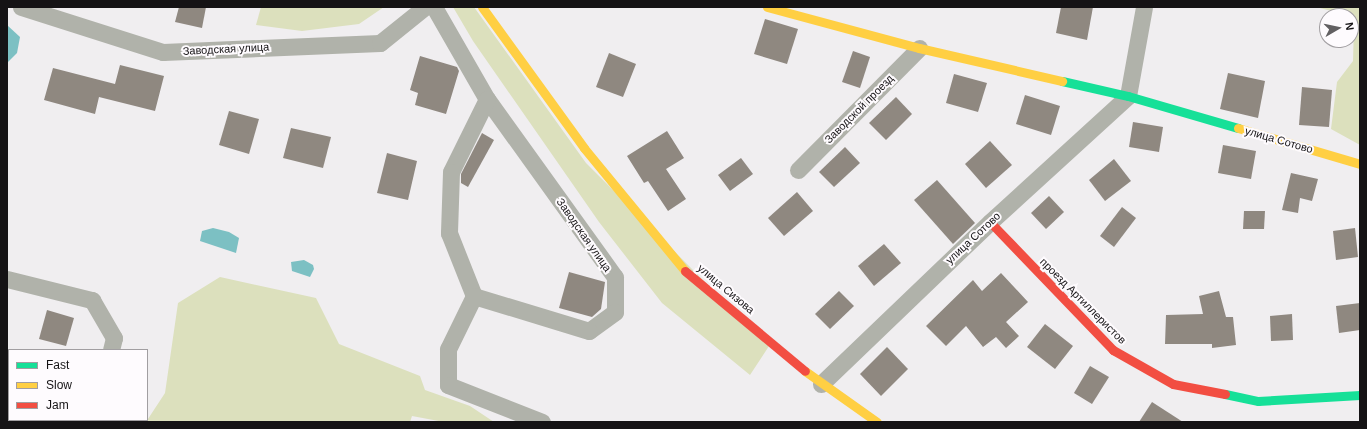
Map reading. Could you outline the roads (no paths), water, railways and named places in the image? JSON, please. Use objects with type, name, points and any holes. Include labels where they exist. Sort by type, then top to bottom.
[{"type":"street","name":"Заводская улица","points":[[21,7],[163,52],[380,44],[425,7]]},
{"type":"street","points":[[434,7],[487,99],[451,172],[448,233],[474,296],[448,349],[448,385],[542,422]]},
{"type":"street","name":"улица Сизова","points":[[482,7],[584,148],[685,271],[821,384],[878,422]]},
{"type":"street","name":"улица Сотово","points":[[767,7],[919,48],[1128,96],[1360,164]]},
{"type":"street","points":[[1128,96],[1144,7]]},
{"type":"street","name":"Заводской проезд","points":[[798,170],[919,48]]},
{"type":"street","name":"улица Сотово","points":[[821,384],[990,222],[1128,96]]},
{"type":"street","name":"Заводская улица","points":[[474,296],[588,331],[614,312],[615,278],[487,99]]},
{"type":"street","name":"проезд Артиллеристов","points":[[990,222],[1113,350],[1173,384],[1258,401],[1360,395]]},
{"type":"street","points":[[7,279],[92,300],[114,338],[111,349]]},
{"type":"water","points":[[7,25],[20,37],[17,53],[7,63]]},
{"type":"water","points":[[213,228],[229,232],[239,238],[236,253],[200,241],[202,231]]},
{"type":"water","points":[[304,260],[313,265],[314,269],[310,277],[292,271],[291,262]]}]
